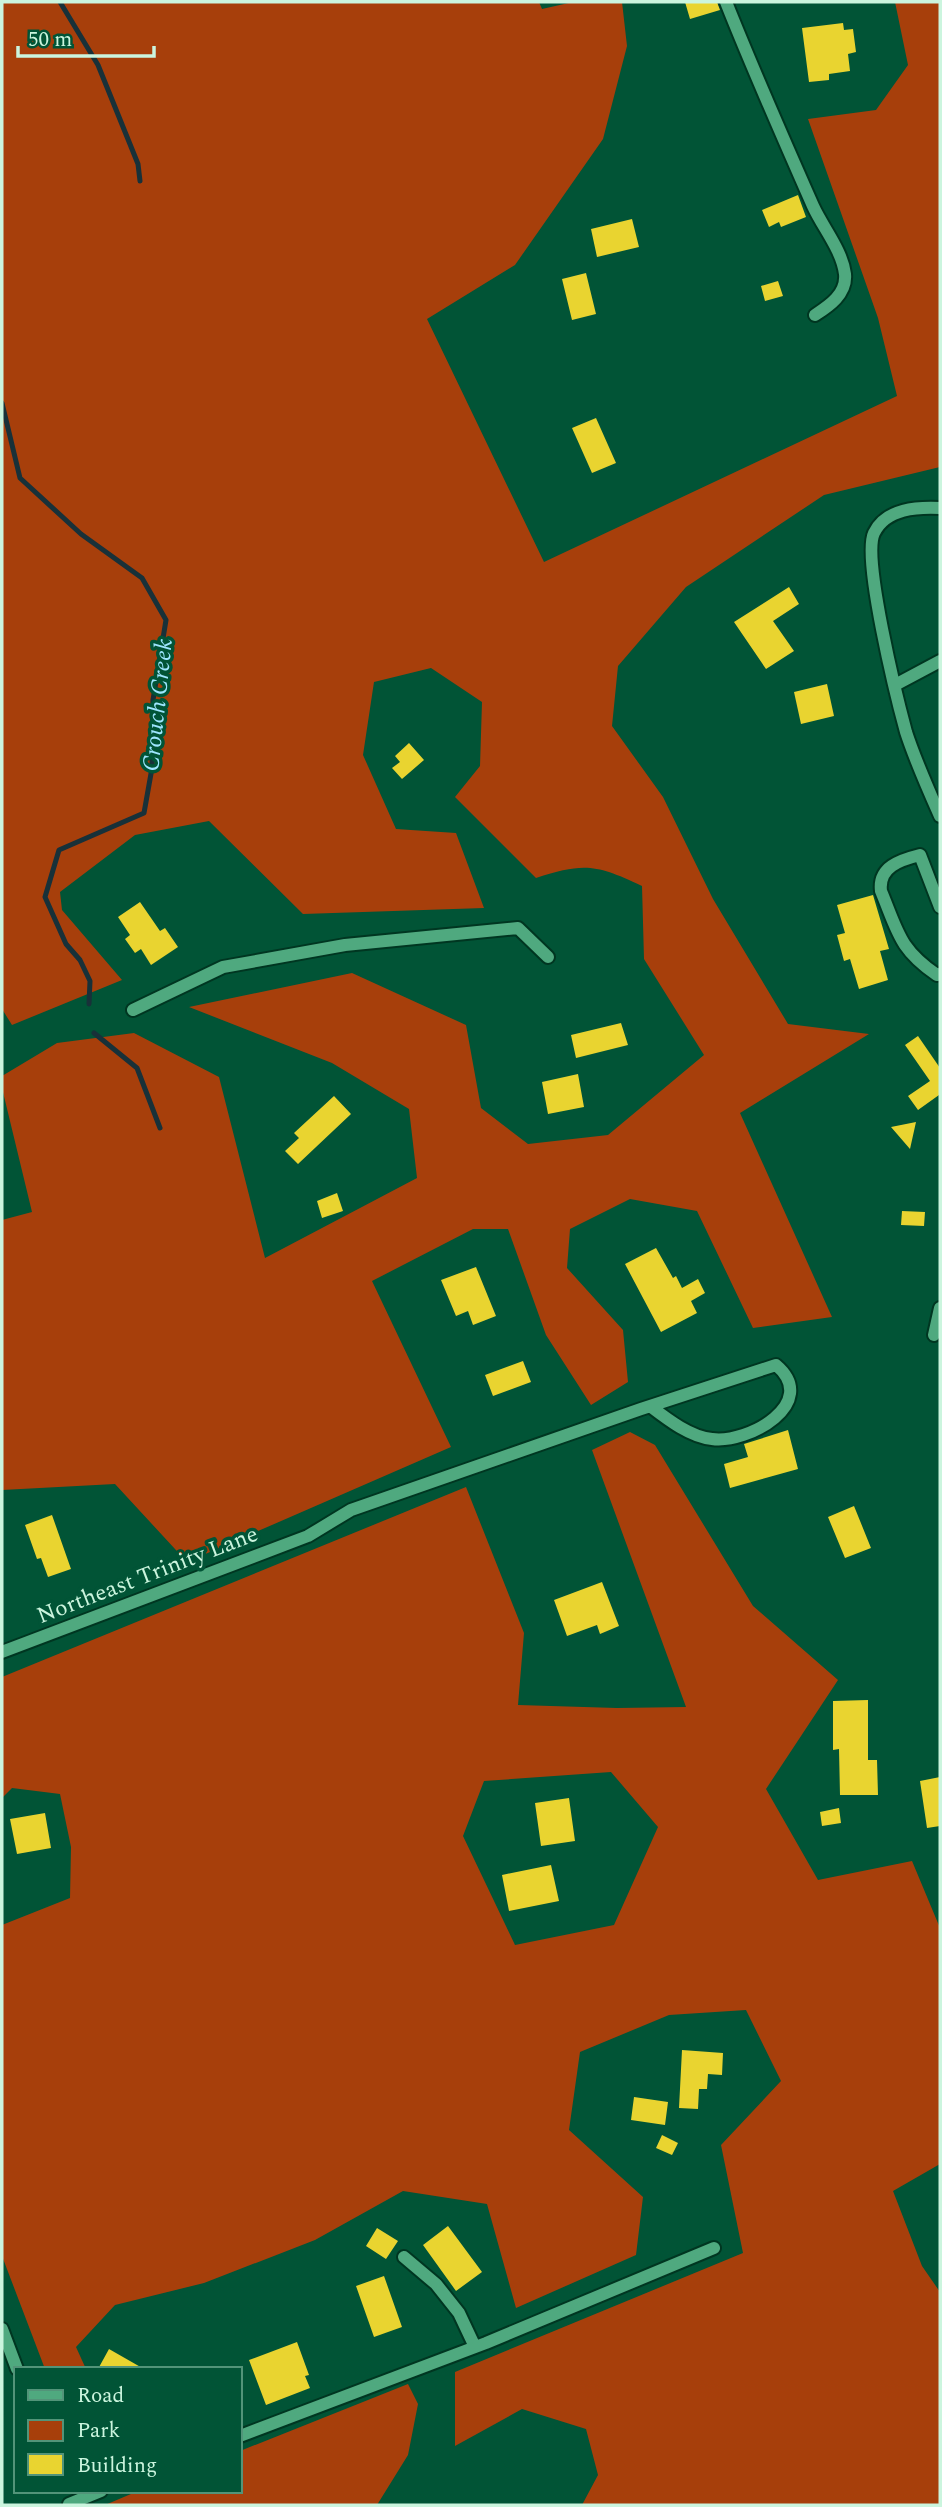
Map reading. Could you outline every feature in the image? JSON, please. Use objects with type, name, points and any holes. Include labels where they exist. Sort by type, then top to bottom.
[{"type":"street","points":[[726,2],[815,210],[837,250],[845,274],[844,284],[834,303],[815,315]]},
{"type":"street","points":[[940,508],[915,508],[891,515],[874,532],[870,556],[907,734],[940,816]]},
{"type":"street","points":[[895,685],[940,661]]},
{"type":"street","points":[[939,975],[922,965],[902,944],[881,891],[880,882],[883,875],[901,859],[920,855],[940,907]]},
{"type":"street","points":[[132,1010],[223,967],[345,945],[518,928],[548,957]]},
{"type":"street","points":[[934,1335],[940,1308]]},
{"type":"street","name":"Northeast Trinity Lane","points":[[2,1652],[308,1536],[351,1510],[650,1406],[776,1365],[789,1381],[787,1403],[779,1416],[766,1426],[727,1439],[700,1436],[679,1426],[650,1406]]},
{"type":"street","points":[[242,2436],[475,2347],[715,2248]]},
{"type":"street","points":[[404,2256],[436,2284],[459,2313],[475,2347]]},
{"type":"street","points":[[2,2329],[16,2367]]},
{"type":"street","points":[[67,2500],[93,2493]]},
{"type":"green space","points":[[2,2],[539,2],[542,9],[573,2],[622,2],[627,46],[603,139],[515,265],[427,319],[544,562],[897,396],[878,318],[808,119],[876,110],[908,65],[895,2],[940,2],[940,467],[824,495],[686,587],[618,666],[612,726],[663,797],[713,899],[788,1024],[869,1034],[740,1113],[832,1317],[753,1328],[697,1211],[630,1199],[570,1229],[567,1268],[623,1330],[628,1382],[591,1405],[546,1335],[508,1229],[473,1229],[372,1281],[451,1447],[187,1562],[115,1484],[2,1490],[2,1220],[32,1212],[2,1088],[2,1076],[57,1043],[134,1033],[219,1077],[265,1258],[417,1178],[409,1109],[332,1063],[189,1007],[352,973],[466,1025],[481,1108],[528,1144],[608,1135],[704,1055],[644,959],[642,886],[590,868],[567,870],[536,878],[455,797],[480,766],[482,702],[431,668],[374,682],[363,755],[396,829],[456,833],[484,908],[303,914],[209,821],[135,835],[60,892],[62,910],[122,980],[12,1025],[2,1009]]},
{"type":"green space","points":[[630,1432],[655,1445],[753,1606],[838,1680],[766,1789],[818,1880],[912,1861],[940,1928],[940,2164],[893,2191],[922,2266],[940,2292],[940,2505],[582,2505],[598,2475],[586,2429],[522,2409],[455,2446],[455,2372],[743,2253],[721,2145],[781,2081],[746,2010],[669,2015],[580,2052],[569,2130],[643,2197],[636,2255],[516,2308],[487,2204],[403,2191],[315,2240],[204,2283],[115,2305],[76,2347],[85,2367],[44,2367],[2,2256],[2,1925],[70,1898],[71,1847],[60,1794],[12,1788],[2,1798],[2,1677],[466,1487],[524,1633],[518,1705],[686,1707],[592,1450]],"holes":[[[611,1772],[658,1827],[614,1925],[515,1945],[463,1836],[484,1781]]]},
{"type":"green space","points":[[408,2384],[418,2404],[408,2455],[377,2505],[105,2505],[133,2493],[242,2493],[242,2450]]},
{"type":"building","points":[[685,2],[717,2],[720,10],[690,19]]},
{"type":"building","points":[[843,23],[844,30],[853,29],[856,52],[848,54],[850,71],[829,74],[829,80],[809,82],[802,28]]},
{"type":"building","points":[[798,195],[806,217],[781,227],[779,222],[769,227],[762,210]]},
{"type":"building","points":[[632,219],[639,247],[597,257],[591,229]]},
{"type":"building","points":[[586,273],[596,314],[572,320],[562,279]]},
{"type":"building","points":[[778,281],[783,296],[765,301],[761,286]]},
{"type":"building","points":[[596,418],[616,463],[592,473],[572,428]]},
{"type":"building","points":[[789,587],[799,604],[773,621],[794,651],[766,669],[734,622]]},
{"type":"building","points":[[827,684],[834,716],[801,724],[794,692]]},
{"type":"building","points":[[409,743],[424,760],[402,779],[392,768],[400,762],[395,756]]},
{"type":"building","points":[[873,895],[889,949],[880,951],[888,980],[859,989],[850,959],[844,961],[837,935],[845,933],[837,905]]},
{"type":"building","points":[[140,902],[160,931],[165,928],[178,947],[151,965],[141,949],[135,953],[125,939],[130,935],[118,917]]},
{"type":"building","points":[[621,1023],[628,1045],[576,1058],[571,1035]]},
{"type":"building","points":[[918,1036],[940,1068],[940,1097],[939,1095],[918,1110],[908,1096],[930,1081],[905,1045]]},
{"type":"building","points":[[578,1074],[584,1107],[548,1114],[542,1082]]},
{"type":"building","points":[[334,1096],[351,1114],[298,1164],[285,1151],[299,1138],[294,1133]]},
{"type":"building","points":[[916,1122],[910,1149],[891,1127]]},
{"type":"building","points":[[337,1193],[343,1211],[322,1218],[317,1201]]},
{"type":"building","points":[[902,1211],[925,1212],[924,1226],[901,1225]]},
{"type":"building","points":[[656,1248],[682,1288],[698,1279],[705,1293],[691,1301],[697,1313],[661,1332],[625,1264]]},
{"type":"building","points":[[476,1267],[496,1316],[473,1325],[468,1311],[456,1316],[441,1280]]},
{"type":"building","points":[[523,1361],[531,1382],[493,1396],[485,1375]]},
{"type":"building","points":[[788,1430],[798,1469],[730,1488],[724,1464],[748,1457],[744,1444]]},
{"type":"building","points":[[854,1506],[871,1548],[845,1558],[828,1517]]},
{"type":"building","points":[[52,1515],[71,1569],[48,1577],[41,1558],[37,1559],[25,1525]]},
{"type":"building","points":[[602,1582],[619,1626],[600,1634],[597,1625],[567,1636],[554,1600]]},
{"type":"building","points":[[868,1700],[868,1760],[877,1760],[878,1795],[840,1795],[839,1749],[833,1750],[833,1701]]},
{"type":"building","points":[[940,1777],[940,1826],[927,1828],[920,1781]]},
{"type":"building","points":[[569,1798],[575,1841],[541,1846],[535,1803]]},
{"type":"building","points":[[839,1808],[841,1823],[822,1826],[820,1812]]},
{"type":"building","points":[[45,1813],[51,1848],[17,1854],[10,1819]]},
{"type":"building","points":[[551,1865],[559,1901],[509,1911],[502,1875]]},
{"type":"building","points":[[682,2050],[723,2053],[722,2075],[708,2074],[707,2089],[699,2089],[698,2109],[679,2108]]},
{"type":"building","points":[[634,2097],[668,2102],[665,2125],[631,2120]]},
{"type":"building","points":[[662,2135],[678,2143],[672,2155],[656,2148]]},
{"type":"building","points":[[448,2226],[482,2272],[456,2291],[423,2245]]},
{"type":"building","points":[[377,2228],[398,2241],[386,2259],[366,2246]]},
{"type":"building","points":[[384,2276],[402,2327],[374,2337],[356,2286]]},
{"type":"building","points":[[297,2342],[309,2375],[305,2376],[310,2388],[266,2405],[249,2360]]},
{"type":"building","points":[[109,2349],[140,2367],[99,2367]]},
{"type":"waterway","points":[[60,2],[98,65],[138,164],[140,181]]},
{"type":"waterway","name":"Crouch Creek","points":[[2,403],[20,478],[81,534],[142,578],[166,620],[153,700],[152,768],[144,813],[59,850],[45,897],[66,944],[80,960],[90,981],[89,1004]]},
{"type":"waterway","name":"Crouch Creek","points":[[94,1033],[137,1068],[160,1128]]}]
